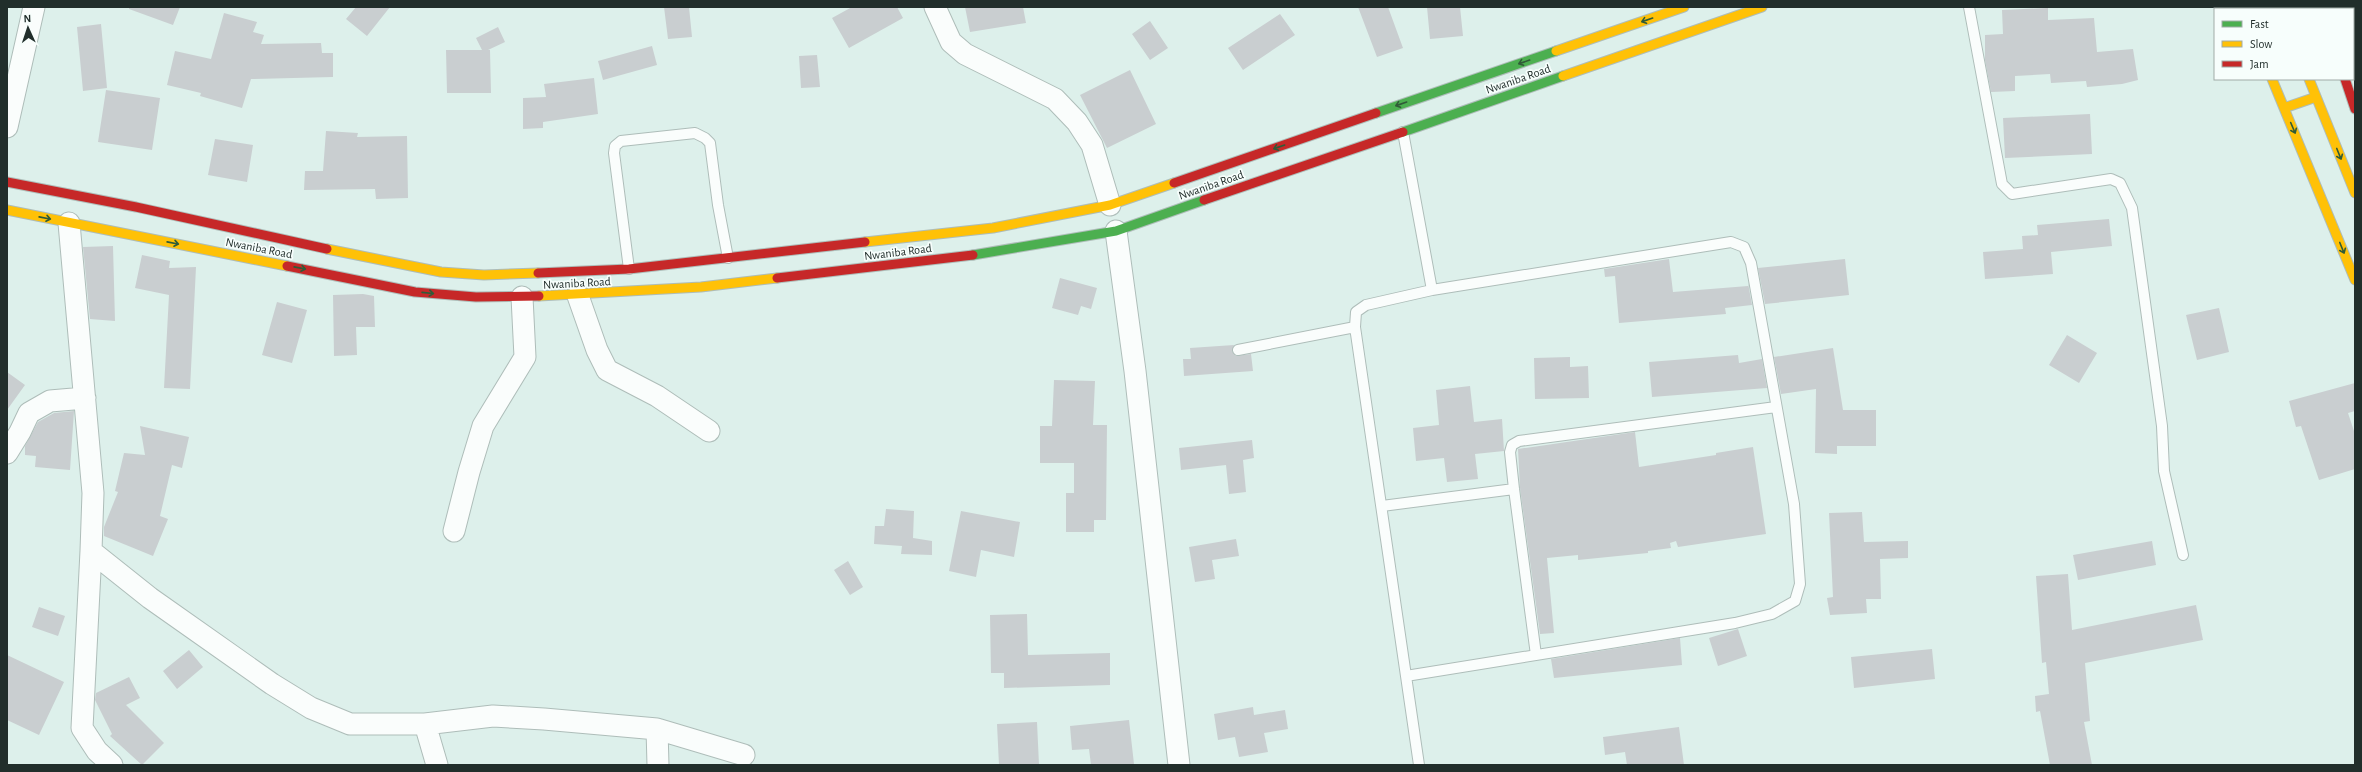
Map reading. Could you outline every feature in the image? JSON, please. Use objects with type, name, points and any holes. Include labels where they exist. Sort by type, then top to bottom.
[{"type":"main road","name":"Nwaniba Road","points":[[7,210],[415,292],[476,297],[522,297],[578,296],[701,287],[999,252],[1116,231],[1762,7]]},
{"type":"main road","points":[[7,182],[136,207],[380,261],[441,272],[484,275],[629,269],[993,228],[1110,205],[1674,9]]},
{"type":"main road","points":[[2272,80],[2355,280]]},
{"type":"main road","points":[[2309,80],[2355,193]]},
{"type":"main road","points":[[2344,80],[2355,107]]},
{"type":"main road","points":[[2284,108],[2316,97]]},
{"type":"street","points":[[7,127],[34,7]]},
{"type":"street","points":[[935,7],[951,42],[965,54],[1055,99],[1077,122],[1092,145],[1110,205]]},
{"type":"street","points":[[70,223],[93,493],[82,728],[97,751],[112,765]]},
{"type":"street","points":[[1116,231],[1135,371],[1179,765]]},
{"type":"street","points":[[578,296],[597,350],[607,370],[657,396],[709,431]]},
{"type":"street","points":[[454,531],[483,426],[525,357],[522,297]]},
{"type":"street","points":[[7,453],[20,432],[29,413],[50,401],[85,398]]},
{"type":"street","points":[[91,551],[150,598],[272,684],[311,708],[350,724],[426,724],[493,716],[656,729],[744,755]]},
{"type":"street","points":[[426,724],[437,765]]},
{"type":"street","points":[[656,729],[658,765]]},
{"type":"lane","points":[[1969,7],[2002,184],[2012,194],[2111,179],[2120,183],[2132,208],[2162,426],[2164,471],[2183,555]]},
{"type":"lane","points":[[1403,132],[1432,290]]},
{"type":"lane","points":[[629,269],[614,153],[615,146],[621,141],[628,140],[695,133],[705,138],[710,143],[718,205],[728,258]]},
{"type":"lane","points":[[1406,676],[1735,623],[1772,614],[1794,600],[1800,584],[1794,504],[1750,263],[1744,247],[1731,242],[1432,290],[1366,306],[1356,312],[1355,327],[1406,676],[1420,765]]},
{"type":"lane","points":[[1238,350],[1355,327]]},
{"type":"lane","points":[[1536,655],[1514,489],[1510,452],[1512,445],[1519,442],[1776,407]]},
{"type":"lane","points":[[1382,506],[1514,489]]},
{"type":"building","points":[[129,7],[180,7],[173,25],[129,9]]},
{"type":"building","points":[[356,7],[390,7],[367,36],[346,19]]},
{"type":"building","points":[[664,7],[689,7],[692,37],[668,39]]},
{"type":"building","points":[[852,7],[897,7],[903,18],[849,48],[832,18]]},
{"type":"building","points":[[965,7],[1023,7],[1026,23],[970,32]]},
{"type":"building","points":[[1358,7],[1388,7],[1403,48],[1377,57]]},
{"type":"building","points":[[1427,7],[1460,7],[1463,36],[1430,39]]},
{"type":"building","points":[[2048,8],[2048,20],[2094,18],[2097,52],[2133,49],[2138,80],[2122,84],[2087,87],[2086,81],[2051,83],[2050,74],[2015,76],[2015,91],[1991,92],[1985,60],[1985,35],[2003,34],[2002,10]]},
{"type":"building","points":[[224,13],[257,22],[253,32],[264,35],[261,44],[321,43],[322,53],[333,53],[333,77],[251,79],[242,108],[200,96],[201,93],[167,85],[175,51],[211,59]]},
{"type":"building","points":[[1280,14],[1295,35],[1243,70],[1228,48]]},
{"type":"building","points":[[1150,21],[1168,48],[1150,60],[1132,34]]},
{"type":"building","points":[[101,24],[107,88],[83,91],[77,27]]},
{"type":"building","points":[[498,27],[505,42],[488,50],[490,50],[491,93],[447,93],[446,50],[482,50],[476,38]]},
{"type":"building","points":[[652,46],[657,65],[603,80],[598,61]]},
{"type":"building","points":[[817,55],[820,87],[801,88],[799,56]]},
{"type":"building","points":[[1130,70],[1156,124],[1107,148],[1080,95]]},
{"type":"building","points":[[594,78],[598,114],[543,122],[543,128],[523,129],[523,98],[546,97],[544,84]]},
{"type":"building","points":[[106,90],[160,98],[152,150],[98,142]]},
{"type":"building","points":[[2090,114],[2092,154],[2005,158],[2003,118]]},
{"type":"building","points":[[326,131],[358,133],[357,137],[407,136],[408,198],[376,199],[375,189],[304,190],[305,171],[323,171]]},
{"type":"building","points":[[215,139],[253,145],[247,182],[208,175]]},
{"type":"building","points":[[2109,219],[2112,246],[2051,252],[2053,274],[1985,279],[1983,252],[2023,249],[2022,236],[2038,235],[2037,225]]},
{"type":"building","points":[[113,246],[115,321],[90,319],[83,247]]},
{"type":"building","points":[[142,255],[170,261],[169,268],[196,267],[190,389],[164,388],[169,295],[135,288]]},
{"type":"building","points":[[1669,259],[1673,292],[1748,286],[1748,283],[1752,305],[1725,308],[1726,314],[1619,323],[1615,276],[1605,277],[1604,269]]},
{"type":"building","points":[[1845,259],[1849,295],[1765,304],[1758,268]]},
{"type":"building","points":[[1060,278],[1097,288],[1091,309],[1081,306],[1078,315],[1052,308]]},
{"type":"building","points":[[363,294],[374,296],[375,327],[356,327],[357,355],[334,356],[333,295]]},
{"type":"building","points":[[277,302],[307,310],[292,363],[262,355]]},
{"type":"building","points":[[2219,308],[2229,352],[2197,360],[2186,315]]},
{"type":"building","points":[[2067,335],[2097,353],[2079,383],[2049,365]]},
{"type":"building","points":[[1234,345],[1232,351],[1236,356],[1251,354],[1253,371],[1184,376],[1183,359],[1191,359],[1190,348]]},
{"type":"building","points":[[1833,348],[1843,410],[1876,410],[1876,446],[1837,446],[1837,454],[1815,453],[1816,389],[1781,394],[1774,357]]},
{"type":"building","points":[[1738,355],[1739,363],[1762,359],[1767,388],[1652,397],[1649,362]]},
{"type":"building","points":[[1570,357],[1570,367],[1588,366],[1589,398],[1535,399],[1534,358]]},
{"type":"building","points":[[7,372],[25,385],[7,410]]},
{"type":"building","points":[[1054,380],[1095,381],[1093,425],[1107,425],[1106,520],[1094,520],[1094,532],[1066,532],[1066,493],[1074,493],[1074,463],[1040,463],[1040,426],[1052,426]]},
{"type":"building","points":[[2355,383],[2355,411],[2348,413],[2355,434],[2355,469],[2319,480],[2301,426],[2296,427],[2289,401]]},
{"type":"building","points":[[1470,386],[1474,422],[1502,419],[1504,451],[1475,454],[1478,479],[1447,482],[1444,458],[1416,461],[1413,428],[1439,425],[1436,390]]},
{"type":"building","points":[[74,411],[70,470],[35,467],[36,456],[25,455],[25,446],[38,422],[54,413]]},
{"type":"building","points":[[140,426],[189,437],[182,468],[172,465],[160,516],[168,519],[153,556],[104,536],[104,527],[118,492],[115,491],[124,453],[145,455]]},
{"type":"building","points":[[1635,432],[1639,467],[1716,455],[1716,453],[1753,447],[1766,534],[1678,547],[1676,541],[1670,543],[1671,548],[1648,551],[1648,553],[1578,560],[1578,555],[1547,558],[1554,633],[1540,634],[1520,488],[1518,449]]},
{"type":"building","points":[[1252,440],[1254,458],[1243,460],[1246,492],[1229,494],[1226,465],[1181,470],[1179,448]]},
{"type":"building","points":[[886,509],[914,511],[913,538],[932,541],[932,555],[901,554],[902,546],[874,544],[875,526],[884,526]]},
{"type":"building","points":[[961,511],[1020,522],[1014,557],[981,550],[976,577],[949,571]]},
{"type":"building","points":[[1862,512],[1864,542],[1908,541],[1908,558],[1880,559],[1881,599],[1866,599],[1867,613],[1830,615],[1827,598],[1833,597],[1829,513]]},
{"type":"building","points":[[1236,539],[1239,556],[1212,560],[1215,579],[1195,582],[1189,547]]},
{"type":"building","points":[[2152,541],[2156,565],[2078,580],[2073,555]]},
{"type":"building","points":[[848,561],[863,587],[850,595],[834,570]]},
{"type":"building","points":[[2068,574],[2072,630],[2196,605],[2203,640],[2085,663],[2090,721],[2084,722],[2092,765],[2050,765],[2040,711],[2036,712],[2035,696],[2049,694],[2046,662],[2042,663],[2036,576]]},
{"type":"building","points":[[39,607],[65,616],[58,636],[32,627]]},
{"type":"building","points":[[1027,614],[1028,655],[1110,653],[1110,685],[1004,688],[1004,673],[991,673],[990,615]]},
{"type":"building","points":[[1738,629],[1747,656],[1718,666],[1709,638]]},
{"type":"building","points":[[1680,638],[1682,665],[1554,678],[1551,659]]},
{"type":"building","points":[[1932,649],[1935,679],[1854,688],[1851,657]]},
{"type":"building","points":[[189,650],[203,667],[177,689],[163,671]]},
{"type":"building","points":[[7,655],[64,682],[39,735],[7,720]]},
{"type":"building","points":[[129,677],[140,698],[126,705],[164,743],[142,765],[110,736],[112,734],[95,700],[96,693]]},
{"type":"building","points":[[1253,707],[1254,715],[1285,710],[1288,729],[1264,733],[1268,752],[1239,757],[1235,737],[1218,740],[1214,714]]},
{"type":"building","points":[[1129,720],[1134,764],[1091,765],[1089,749],[1072,750],[1070,726]]},
{"type":"building","points":[[1037,722],[1039,765],[999,765],[997,724]]},
{"type":"building","points":[[1679,727],[1684,765],[1627,765],[1625,752],[1605,755],[1603,737]]},
{"type":"traffic: fast","points":[[1376,113],[1556,51]]},
{"type":"traffic: fast","points":[[1403,132],[1563,76]]},
{"type":"traffic: fast","points":[[973,255],[1116,231],[1204,200]]},
{"type":"traffic: slow","points":[[1556,51],[1684,7]]},
{"type":"traffic: slow","points":[[1563,76],[1762,7]]},
{"type":"traffic: slow","points":[[2272,80],[2355,280]]},
{"type":"traffic: slow","points":[[2309,80],[2355,193]]},
{"type":"traffic: slow","points":[[2284,108],[2316,97]]},
{"type":"traffic: slow","points":[[865,242],[993,228],[1110,205],[1174,183]]},
{"type":"traffic: slow","points":[[7,210],[287,266]]},
{"type":"traffic: slow","points":[[327,249],[441,272],[484,275],[538,273]]},
{"type":"traffic: slow","points":[[539,296],[701,287],[777,278]]},
{"type":"traffic: jam","points":[[2345,80],[2355,109]]},
{"type":"traffic: jam","points":[[1174,183],[1376,113]]},
{"type":"traffic: jam","points":[[1204,200],[1403,132]]},
{"type":"traffic: jam","points":[[7,182],[136,207],[327,249]]},
{"type":"traffic: jam","points":[[538,273],[629,269],[865,242]]},
{"type":"traffic: jam","points":[[777,278],[973,255]]},
{"type":"traffic: jam","points":[[287,266],[415,292],[476,297],[539,296]]}]
